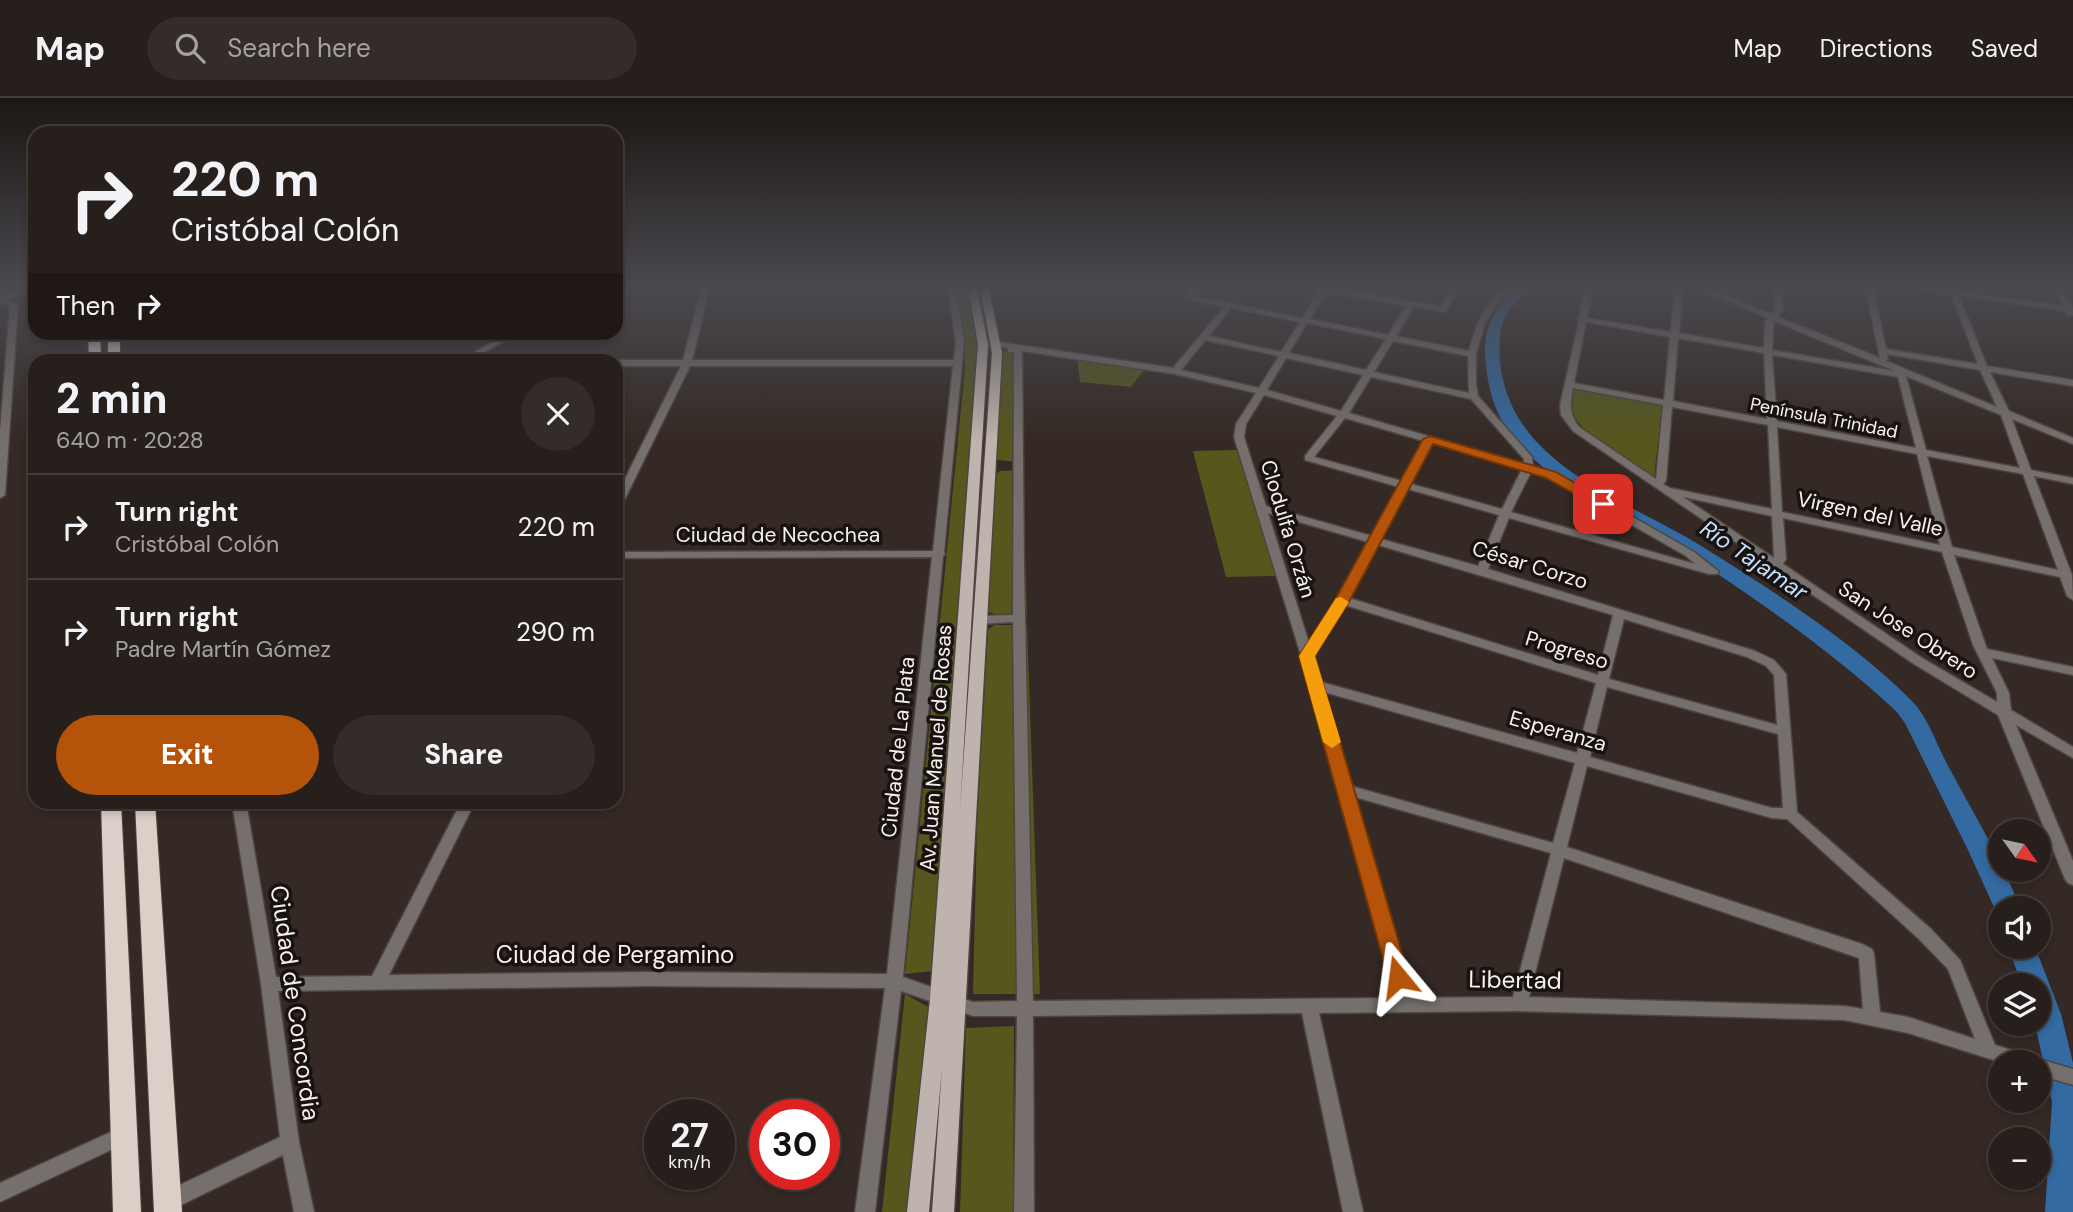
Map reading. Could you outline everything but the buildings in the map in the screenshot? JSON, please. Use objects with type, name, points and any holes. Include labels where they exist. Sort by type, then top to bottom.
[{"type":"highway","points":[[111,809],[127,1212]]},
{"type":"highway","points":[[145,809],[168,1207]]},
{"type":"main road","name":"Av. Juan Manuel de Rosas","points":[[918,1212],[939,999],[955,788],[982,338]]},
{"type":"main road","name":"Av. Juan Manuel de Rosas","points":[[943,1212],[996,348],[994,338]]},
{"type":"street","points":[[0,495],[12,338]]},
{"type":"street","points":[[623,494],[687,363],[693,338]]},
{"type":"street","name":"Ciudad de La Plata","points":[[865,1212],[894,981],[940,554],[959,338]]},
{"type":"street","points":[[1175,371],[1203,338]]},
{"type":"street","points":[[1208,338],[1474,397],[1529,459],[1528,468],[1505,514],[1482,571]]},
{"type":"street","name":"Clodulfa Orzán","points":[[1294,338],[1238,430],[1316,685],[1406,1004]]},
{"type":"street","points":[[996,348],[1018,348],[1175,371],[1261,391],[1343,415],[1430,439],[1528,468],[1559,479],[1690,554],[1713,572],[1308,458],[1343,415],[1390,338]]},
{"type":"street","points":[[1396,338],[1472,354]]},
{"type":"street","points":[[1474,397],[1472,354],[1477,338]]},
{"type":"street","points":[[1565,405],[1577,338]]},
{"type":"street","points":[[1655,484],[1661,481],[1674,338]]},
{"type":"street","points":[[1691,338],[1901,372]]},
{"type":"street","points":[[1768,338],[1780,559],[1776,566]]},
{"type":"street","points":[[1826,338],[1885,362],[1901,372],[2073,441]]},
{"type":"street","points":[[1879,338],[1885,362]]},
{"type":"street","points":[[1971,338],[2004,413],[2073,596]]},
{"type":"street","points":[[476,354],[502,340]]},
{"type":"street","points":[[1018,348],[1025,1008],[1024,1212]]},
{"type":"street","points":[[1882,351],[2073,383]]},
{"type":"street","points":[[623,363],[958,363]]},
{"type":"street","points":[[1901,372],[1947,550],[1983,652],[2003,693],[2005,715],[2073,879]]},
{"type":"street","name":"Península Trinidad","points":[[1568,384],[2073,481]]},
{"type":"street","name":"San Jose Obrero","points":[[1565,405],[1566,415],[1576,429],[1666,492],[2005,715],[2073,753]]},
{"type":"street","points":[[1307,656],[1342,600],[1430,439]]},
{"type":"street","name":"Virgen del Valle","points":[[1666,492],[2066,575]]},
{"type":"street","name":"César Corzo","points":[[1262,508],[1482,571],[1760,657],[1780,674],[1783,731]]},
{"type":"street","name":"Ciudad de Necochea","points":[[623,555],[940,554]]},
{"type":"street","name":"Progreso","points":[[1342,600],[1602,681],[1783,731]]},
{"type":"street","points":[[1519,1004],[1620,613]]},
{"type":"street","points":[[980,620],[1020,618]]},
{"type":"street","points":[[1983,652],[2073,671]]},
{"type":"street","name":"Esperanza","points":[[1316,685],[1772,813],[1790,814]]},
{"type":"street","points":[[1783,731],[1790,814],[1925,934],[1954,965],[1989,1050]]},
{"type":"street","points":[[1345,789],[1559,850],[1856,949],[1866,954],[1868,962],[1872,1017]]},
{"type":"street","name":"Ciudad de Concordia","points":[[240,809],[269,984],[290,1142],[304,1212]]},
{"type":"street","points":[[378,981],[464,809]]},
{"type":"street","name":"Ciudad de Pergamino","points":[[269,984],[648,979],[894,981],[956,1005]]},
{"type":"street","name":"Libertad","points":[[956,1005],[972,1009],[1519,1004],[1844,1013],[1908,1025],[1988,1051]]},
{"type":"street","points":[[1308,1005],[1353,1212]]},
{"type":"street","points":[[2051,1071],[2073,1077]]},
{"type":"street","points":[[0,1193],[124,1135]]},
{"type":"street","points":[[168,1207],[290,1142]]},
{"type":"shaded area","points":[[963,338],[976,338],[978,349],[933,971],[905,974],[965,368]]},
{"type":"shaded area","points":[[1018,352],[1022,462],[996,460],[1000,353]]},
{"type":"shaded area","points":[[1077,359],[1145,369],[1131,387],[1080,382]]},
{"type":"shaded area","points":[[1572,388],[1662,405],[1654,478],[1605,446],[1581,426],[1570,404]]},
{"type":"shaded area","points":[[1238,450],[1276,576],[1226,577],[1193,451]]},
{"type":"shaded area","points":[[1022,470],[1027,614],[995,614],[989,612],[994,476],[1000,471]]},
{"type":"shaded area","points":[[994,625],[1027,625],[1040,994],[973,994],[977,825],[988,630]]},
{"type":"shaded area","points":[[905,994],[932,1009],[911,1212],[882,1212]]},
{"type":"shaded area","points":[[1014,1026],[1013,1212],[960,1212],[966,1028]]},
{"type":"waterway","name":"Río Tajamar","points":[[1494,338],[1492,357],[1497,393],[1512,425],[1536,452],[1599,496],[1696,551],[1777,605],[1855,663],[1904,706],[1916,723],[2002,896]]},
{"type":"waterway","name":"Río Tajamar","points":[[2026,959],[2032,973]]},
{"type":"waterway","name":"Río Tajamar","points":[[2051,1032],[2067,1102],[2061,1212]]},
{"type":"slow traffic","points":[[1332,742],[1307,656],[1317,645],[1341,602]]},
{"type":"route","points":[[1398,977],[1307,656],[1317,645],[1430,439],[1551,475],[1603,504]]}]
